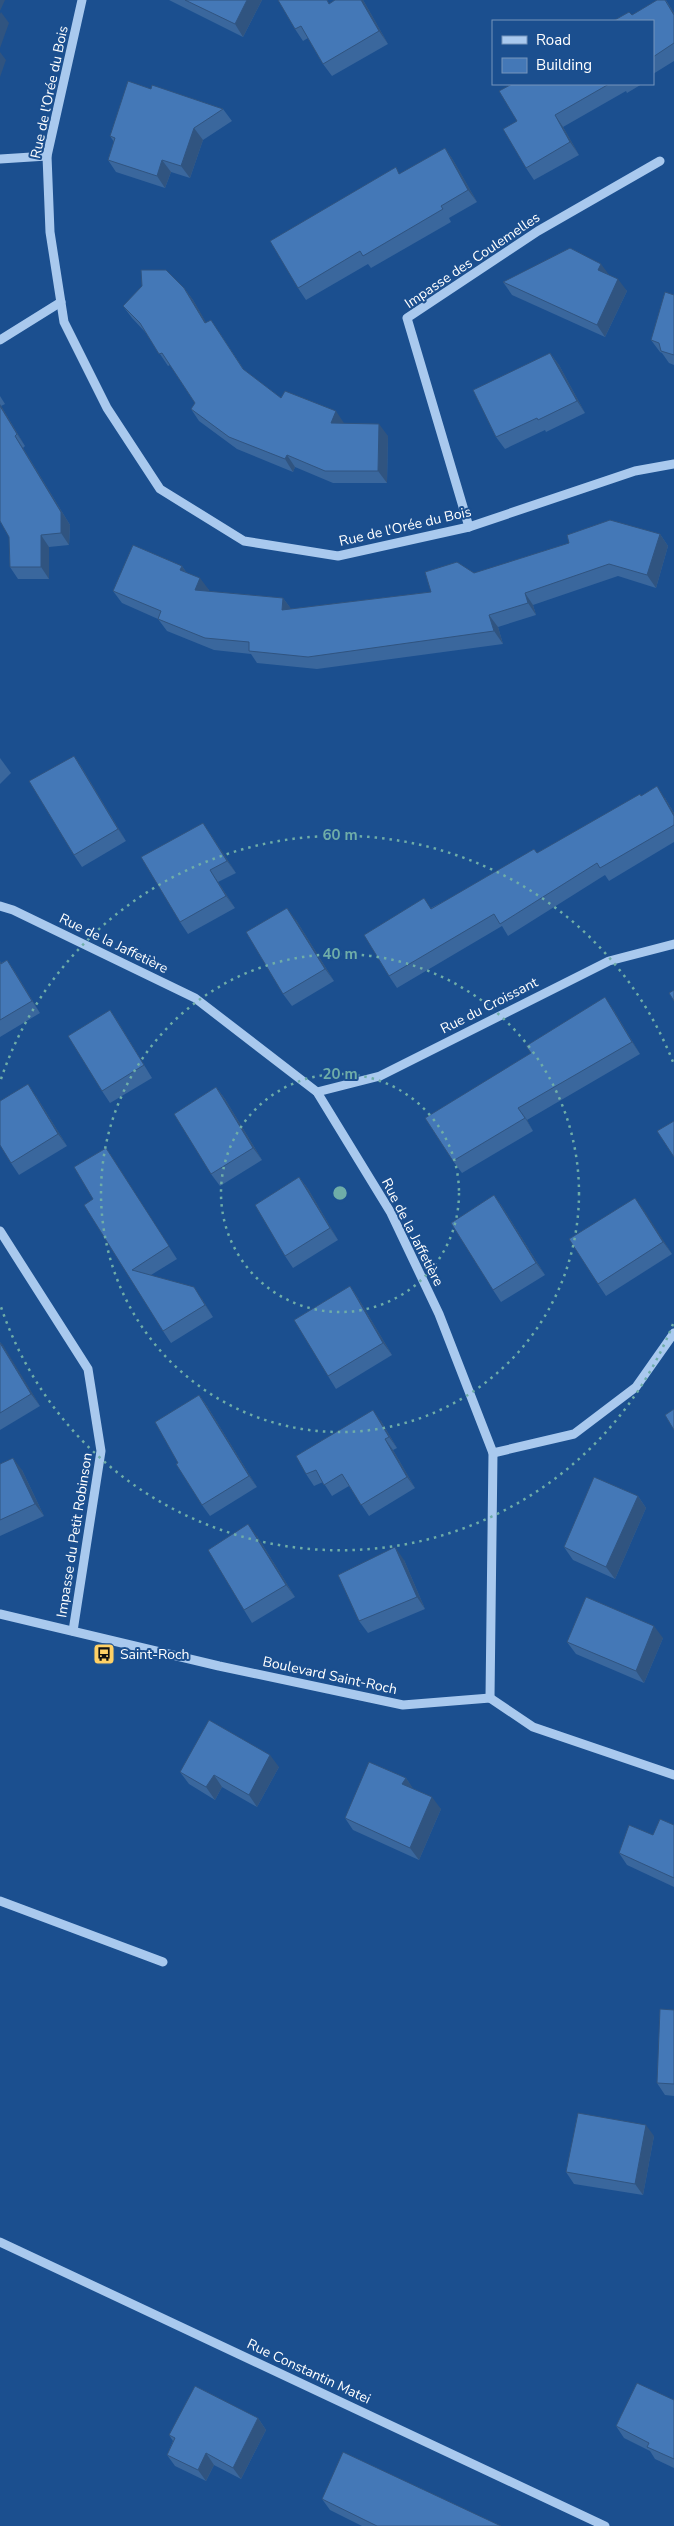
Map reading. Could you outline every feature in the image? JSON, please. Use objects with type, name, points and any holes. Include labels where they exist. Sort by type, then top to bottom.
[{"type":"street","name":"Rue de l'Orée du Bois","points":[[82,0],[47,156],[50,232],[64,322],[107,408],[160,489],[244,541],[338,556],[469,527],[635,471],[674,464]]},
{"type":"street","points":[[0,159],[47,156]]},
{"type":"street","name":"Impasse des Coulemelles","points":[[469,527],[407,318],[538,231],[660,160]]},
{"type":"street","points":[[0,340],[61,302]]},
{"type":"street","name":"Rue de la Jaffetière","points":[[0,906],[13,910],[196,998],[317,1092],[391,1214],[439,1314],[493,1453],[490,1698]]},
{"type":"street","name":"Rue du Croissant","points":[[317,1092],[380,1076],[482,1023],[609,961],[674,944]]},
{"type":"street","name":"Impasse du Petit Robinson","points":[[0,1231],[88,1369],[101,1451],[73,1630]]},
{"type":"street","points":[[493,1453],[574,1434],[636,1386],[674,1332]]},
{"type":"street","name":"Boulevard Saint-Roch","points":[[0,1614],[219,1666],[403,1705],[490,1698]]},
{"type":"street","points":[[490,1698],[533,1727],[674,1775]]},
{"type":"street","points":[[0,1901],[163,1962]]},
{"type":"street","name":"Rue Constantin Matei","points":[[0,2242],[605,2526]]},
{"type":"building","points":[[185,0],[247,0],[235,24]]},
{"type":"building","points":[[278,0],[327,0],[329,4],[335,0],[361,0],[379,31],[323,64],[301,26],[295,29]]},
{"type":"building","points":[[657,0],[665,0],[674,15],[674,43],[654,56],[654,20],[615,20],[629,12],[632,15]]},
{"type":"building","points":[[128,81],[151,89],[152,85],[223,109],[194,128],[181,166],[162,160],[157,176],[108,160],[115,138],[110,136]]},
{"type":"building","points":[[510,85],[607,85],[555,115],[570,142],[526,168],[503,129],[517,121],[499,91]]},
{"type":"building","points":[[445,148],[468,190],[441,206],[443,209],[363,256],[360,251],[298,288],[270,241],[396,167],[399,174]]},
{"type":"building","points":[[570,248],[601,264],[598,270],[618,279],[597,325],[503,282]]},
{"type":"building","points":[[141,270],[166,270],[184,288],[205,323],[211,320],[243,369],[281,398],[285,391],[336,411],[331,423],[379,424],[378,471],[325,471],[287,455],[285,459],[229,437],[191,409],[195,403],[162,353],[159,354],[140,323],[123,306],[142,286]]},
{"type":"building","points":[[665,292],[674,295],[674,355],[661,351],[659,343],[651,340]]},
{"type":"building","points":[[550,353],[577,401],[538,420],[537,418],[496,437],[473,390]]},
{"type":"building","points":[[0,406],[17,434],[15,436],[61,512],[61,533],[41,535],[41,567],[10,567],[9,537],[0,521]]},
{"type":"building","points":[[610,520],[660,534],[647,575],[609,564],[525,593],[528,603],[489,615],[494,631],[308,657],[249,651],[249,642],[205,638],[158,619],[161,611],[113,591],[133,545],[182,566],[180,570],[200,578],[195,590],[283,598],[282,610],[431,592],[425,572],[457,562],[474,573],[569,543],[567,535]]},
{"type":"building","points":[[74,756],[118,829],[74,855],[29,781]]},
{"type":"building","points":[[657,786],[674,816],[674,825],[600,868],[597,863],[500,924],[494,914],[389,976],[364,935],[424,898],[431,909],[534,849],[537,853]]},
{"type":"building","points":[[203,823],[227,861],[210,870],[226,896],[180,922],[141,857]]},
{"type":"building","points":[[287,908],[325,969],[283,994],[246,932]]},
{"type":"building","points":[[7,960],[32,1001],[0,1020],[0,962],[1,964]]},
{"type":"building","points":[[674,990],[674,1001],[669,993]]},
{"type":"building","points":[[605,997],[632,1042],[518,1108],[525,1118],[453,1161],[425,1118],[531,1053],[526,1046]]},
{"type":"building","points":[[110,1010],[144,1065],[102,1091],[68,1036]]},
{"type":"building","points":[[28,1084],[58,1134],[11,1163],[0,1145],[0,1101]]},
{"type":"building","points":[[216,1087],[253,1148],[211,1174],[174,1114]]},
{"type":"building","points":[[674,1121],[674,1157],[657,1131]]},
{"type":"building","points":[[106,1148],[169,1246],[132,1270],[194,1287],[205,1305],[163,1331],[84,1205],[93,1199],[74,1167]]},
{"type":"building","points":[[299,1177],[330,1228],[285,1256],[255,1205]]},
{"type":"building","points":[[494,1195],[536,1263],[493,1290],[451,1223]]},
{"type":"building","points":[[635,1198],[663,1242],[598,1284],[569,1239]]},
{"type":"building","points":[[350,1286],[383,1343],[328,1376],[294,1320]]},
{"type":"building","points":[[0,1343],[31,1394],[0,1413]]},
{"type":"building","points":[[199,1395],[249,1476],[202,1505],[176,1464],[178,1463],[155,1422]]},
{"type":"building","points":[[674,1409],[674,1430],[665,1415]]},
{"type":"building","points":[[373,1410],[389,1437],[385,1439],[407,1477],[361,1505],[342,1474],[324,1485],[316,1470],[306,1474],[296,1456]]},
{"type":"building","points":[[13,1458],[35,1504],[0,1520],[0,1464]]},
{"type":"building","points":[[594,1477],[638,1496],[606,1567],[564,1547]]},
{"type":"building","points":[[248,1524],[286,1585],[244,1610],[208,1550]]},
{"type":"building","points":[[395,1547],[417,1597],[359,1621],[338,1575]]},
{"type":"building","points":[[586,1597],[654,1626],[636,1671],[567,1642]]},
{"type":"building","points":[[209,1720],[270,1755],[249,1795],[214,1775],[206,1787],[180,1772]]},
{"type":"building","points":[[369,1762],[406,1778],[402,1784],[432,1797],[410,1848],[345,1818]]},
{"type":"building","points":[[660,1819],[674,1825],[674,1878],[619,1853],[629,1825],[653,1835]]},
{"type":"building","points":[[660,2009],[674,2010],[674,2084],[657,2083]]},
{"type":"building","points":[[578,2113],[646,2125],[635,2184],[566,2172]]},
{"type":"building","points":[[637,2383],[674,2400],[674,2459],[647,2447],[649,2443],[616,2426]]},
{"type":"building","points":[[195,2386],[258,2418],[233,2468],[206,2453],[198,2470],[167,2455],[175,2438],[169,2435]]},
{"type":"building","points":[[343,2452],[501,2526],[377,2526],[322,2499]]},
{"type":"place","name":"Saint-Roch","points":[[104,1654]]}]
